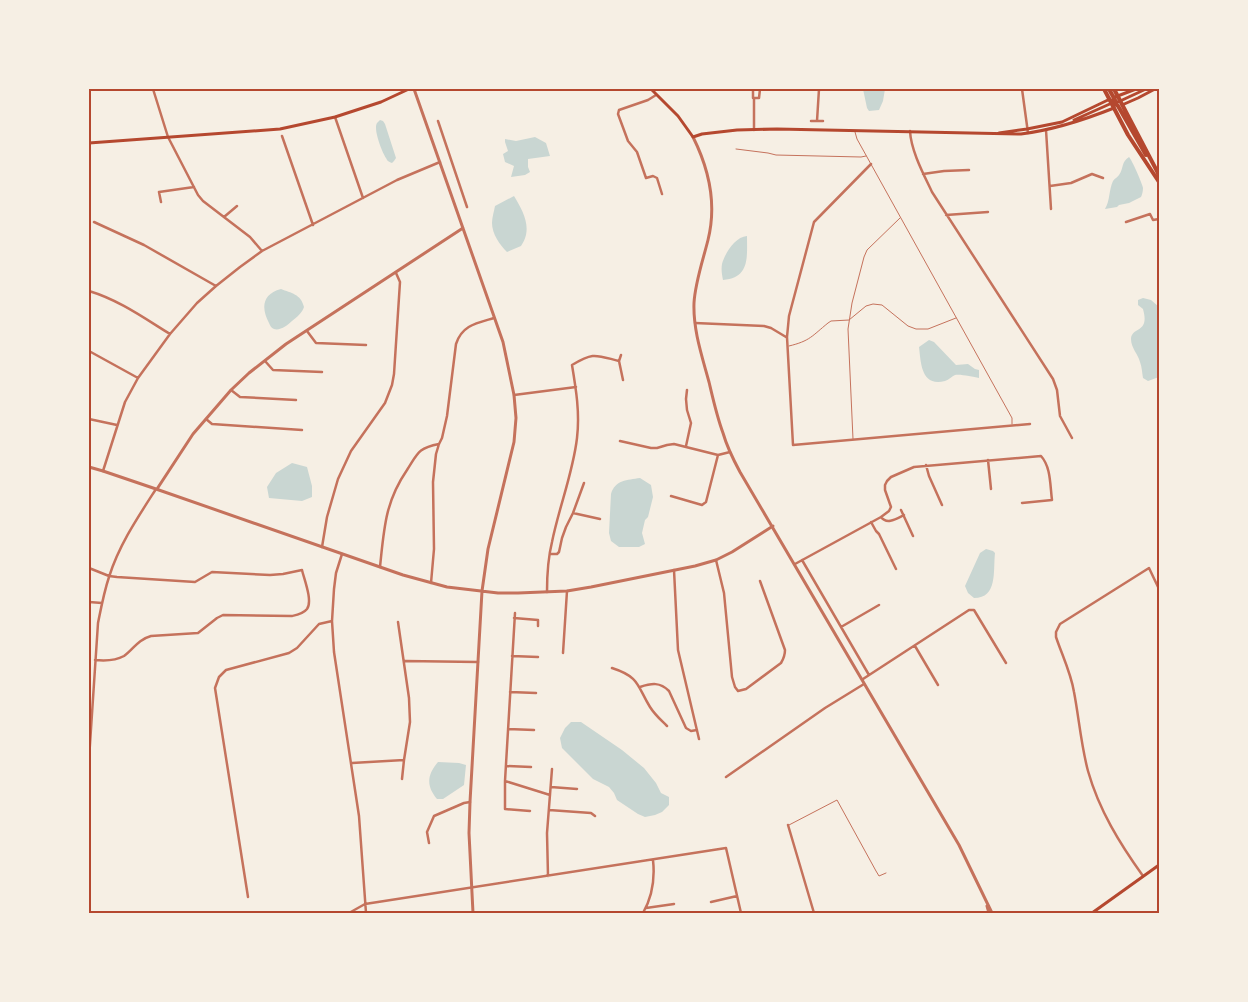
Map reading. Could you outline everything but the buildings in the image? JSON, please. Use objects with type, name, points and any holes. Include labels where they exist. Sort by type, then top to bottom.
[{"type":"main road","points":[[89,143],[280,129],[335,117],[381,102],[409,89]]},
{"type":"main road","points":[[651,89],[678,116],[693,137],[714,132],[754,130],[1021,134],[1062,122],[1116,102],[1138,98],[1155,89]]},
{"type":"main road","points":[[1104,89],[1116,102]]},
{"type":"main road","points":[[1109,89],[1159,175]]},
{"type":"main road","points":[[1114,89],[1116,102],[1137,150],[1159,182]]},
{"type":"main road","points":[[1116,102],[1136,89]]},
{"type":"main road","points":[[1028,131],[1064,126],[1146,89]]},
{"type":"main road","points":[[1092,913],[1159,865]]},
{"type":"street","points":[[154,89],[168,137],[194,188],[202,200],[250,237],[262,251]]},
{"type":"street","points":[[414,89],[503,342],[514,395],[516,418],[514,442],[488,549],[482,591],[469,833],[473,913]]},
{"type":"street","points":[[753,89],[754,130]]},
{"type":"street","points":[[754,98],[760,98],[760,89]]},
{"type":"street","points":[[817,121],[819,89]]},
{"type":"street","points":[[1022,89],[1028,131]]},
{"type":"street","points":[[656,94],[648,100],[620,110],[618,114],[628,141],[637,152],[646,178],[653,176],[657,178],[662,194]]},
{"type":"street","points":[[335,117],[363,198]]},
{"type":"street","points":[[438,121],[468,207]]},
{"type":"street","points":[[812,121],[823,121]]},
{"type":"street","points":[[1046,130],[1051,209]]},
{"type":"street","points":[[910,132],[910,140],[932,192],[1053,379],[1057,390],[1060,416],[1072,438]]},
{"type":"street","points":[[282,136],[312,225]]},
{"type":"street","points":[[693,137],[700,150],[707,172],[712,208],[709,237],[694,302],[696,323],[699,347],[722,433],[740,472],[959,845],[991,913]]},
{"type":"street","points":[[103,471],[125,402],[138,378],[170,334],[197,303],[262,251],[397,180],[440,162]]},
{"type":"street","points":[[871,164],[814,222],[789,316],[786,337],[793,445],[1030,424]]},
{"type":"street","points":[[923,174],[969,170]]},
{"type":"street","points":[[1050,186],[1071,183],[1092,174],[1103,178]]},
{"type":"street","points":[[161,202],[159,192],[194,188]]},
{"type":"street","points":[[224,217],[237,206]]},
{"type":"street","points":[[946,215],[988,212]]},
{"type":"street","points":[[1126,222],[1150,214],[1153,220],[1159,219]]},
{"type":"street","points":[[94,222],[144,245],[216,286]]},
{"type":"street","points":[[89,759],[90,717],[98,623],[109,576],[128,533],[189,440],[231,390],[286,344],[463,228]]},
{"type":"street","points":[[322,547],[327,517],[338,479],[352,451],[385,403],[392,385],[400,282],[396,273]]},
{"type":"street","points":[[89,291],[119,303],[170,334]]},
{"type":"street","points":[[431,583],[434,548],[433,482],[436,454],[447,416],[456,344],[458,336],[465,329],[475,323],[494,318]]},
{"type":"street","points":[[696,323],[764,326],[786,337]]},
{"type":"street","points":[[307,330],[316,343],[366,345]]},
{"type":"street","points":[[89,351],[138,378]]},
{"type":"street","points":[[547,592],[552,541],[574,459],[577,437],[578,406],[572,365],[591,355],[619,361]]},
{"type":"street","points":[[621,355],[619,361],[623,380]]},
{"type":"street","points":[[265,361],[273,370],[322,372]]},
{"type":"street","points":[[514,395],[576,387]]},
{"type":"street","points":[[231,390],[240,397],[296,400]]},
{"type":"street","points":[[686,446],[691,423],[687,410],[687,390]]},
{"type":"street","points":[[89,419],[117,425]]},
{"type":"street","points":[[206,419],[212,424],[302,430]]},
{"type":"street","points":[[620,441],[651,448],[674,444],[718,455],[730,452]]},
{"type":"street","points":[[380,567],[384,528],[389,504],[398,484],[418,453],[425,447],[439,444]]},
{"type":"street","points":[[670,496],[702,505],[706,502],[718,455]]},
{"type":"street","points":[[795,564],[889,511],[891,507],[885,490],[887,481],[891,477],[914,467],[1041,456],[1048,467],[1052,500],[1022,503]]},
{"type":"street","points":[[988,460],[991,489]]},
{"type":"street","points":[[926,465],[942,506]]},
{"type":"street","points":[[89,467],[403,575],[447,588],[500,593],[567,591],[695,566],[716,560],[732,552],[773,526]]},
{"type":"street","points":[[550,554],[557,554],[559,552],[566,526],[574,512],[584,483]]},
{"type":"street","points":[[901,510],[914,536]]},
{"type":"street","points":[[574,512],[600,519]]},
{"type":"street","points":[[881,517],[888,521],[904,515]]},
{"type":"street","points":[[871,522],[896,569]]},
{"type":"street","points":[[342,554],[336,572],[332,606],[334,652],[359,816],[366,913]]},
{"type":"street","points":[[716,560],[724,593],[731,667],[735,687],[738,691],[746,689],[784,659],[785,650],[760,581]]},
{"type":"street","points":[[802,560],[869,675]]},
{"type":"street","points":[[89,568],[109,576],[196,582],[212,572],[270,575],[302,570],[309,604],[302,614],[292,616],[223,615],[198,633],[143,638],[124,656],[111,661],[95,660]]},
{"type":"street","points":[[1143,876],[1118,840],[1094,790],[1084,756],[1074,690],[1056,632],[1060,624],[1149,568],[1159,589]]},
{"type":"street","points":[[674,570],[678,650],[700,739]]},
{"type":"street","points":[[563,653],[567,591]]},
{"type":"street","points":[[89,602],[102,603]]},
{"type":"street","points":[[841,627],[879,605]]},
{"type":"street","points":[[863,679],[969,610],[974,610],[1006,663]]},
{"type":"street","points":[[515,613],[504,810],[530,811]]},
{"type":"street","points":[[514,618],[538,620],[538,626]]},
{"type":"street","points":[[248,897],[215,688],[221,673],[226,670],[289,653],[297,648],[319,624],[332,621]]},
{"type":"street","points":[[398,622],[410,698],[410,722],[402,778]]},
{"type":"street","points":[[915,646],[938,685]]},
{"type":"street","points":[[512,656],[538,657]]},
{"type":"street","points":[[404,661],[478,662]]},
{"type":"street","points":[[612,668],[632,677],[640,687],[650,708],[667,726]]},
{"type":"street","points":[[640,687],[653,683],[665,686],[686,728],[691,731],[698,730]]},
{"type":"street","points":[[726,777],[824,708],[865,683]]},
{"type":"street","points":[[510,692],[536,693]]},
{"type":"street","points":[[508,729],[534,730]]},
{"type":"street","points":[[351,764],[404,760]]},
{"type":"street","points":[[506,766],[531,767]]},
{"type":"street","points":[[548,876],[547,833],[552,769]]},
{"type":"street","points":[[505,782],[550,795]]},
{"type":"street","points":[[551,787],[577,789]]},
{"type":"street","points":[[429,843],[427,832],[434,816],[470,802]]},
{"type":"street","points":[[549,810],[591,813],[594,816]]},
{"type":"street","points":[[788,825],[814,913]]},
{"type":"street","points":[[349,913],[365,904],[726,848],[741,913]]},
{"type":"street","points":[[643,913],[654,880],[653,860]]},
{"type":"street","points":[[711,902],[737,896]]},
{"type":"street","points":[[646,908],[674,904]]},
{"type":"lane","points":[[854,131],[866,156],[1012,418],[1012,425]]},
{"type":"lane","points":[[736,149],[776,155],[866,156]]},
{"type":"lane","points":[[853,440],[849,320],[867,250],[900,217]]},
{"type":"lane","points":[[788,346],[812,337],[831,321],[849,320],[866,306],[873,304],[882,305],[908,326],[916,329],[928,329],[957,318]]},
{"type":"lane","points":[[788,825],[837,800],[879,876],[886,873]]},
{"type":"shaded area","points":[[863,89],[885,89],[879,110],[869,111]]},
{"type":"shaded area","points":[[380,120],[385,124],[396,158],[392,163],[388,161],[378,140],[376,126]]},
{"type":"shaded area","points":[[535,137],[546,143],[550,156],[528,159],[530,172],[525,175],[511,177],[514,166],[505,162],[503,154],[508,151],[505,139],[516,141]]},
{"type":"shaded area","points":[[1129,157],[1143,188],[1141,197],[1117,207],[1105,209],[1113,181],[1119,176],[1125,161]]},
{"type":"shaded area","points":[[514,196],[522,210],[527,230],[521,246],[507,252],[495,235],[492,219],[495,206]]},
{"type":"shaded area","points":[[747,236],[747,259],[742,271],[732,278],[723,280],[722,266],[725,255],[738,239]]},
{"type":"shaded area","points":[[281,289],[301,299],[304,307],[299,315],[288,324],[281,328],[273,329],[266,317],[265,302],[270,294]]},
{"type":"shaded area","points":[[1143,298],[1151,300],[1159,307],[1159,377],[1148,381],[1143,378],[1141,364],[1131,339],[1134,332],[1143,326],[1145,317],[1143,309],[1138,305],[1138,300]]},
{"type":"shaded area","points":[[929,340],[934,342],[956,365],[968,364],[979,370],[979,378],[958,375],[945,381],[937,382],[927,377],[922,366],[919,347]]},
{"type":"shaded area","points":[[292,463],[307,467],[312,486],[312,497],[302,501],[269,498],[267,487],[276,473]]},
{"type":"shaded area","points":[[640,478],[651,485],[653,497],[642,533],[645,544],[639,547],[619,547],[611,541],[609,533],[611,494],[619,483]]},
{"type":"shaded area","points":[[986,549],[995,553],[993,582],[987,594],[974,598],[968,593],[965,586],[980,553]]},
{"type":"shaded area","points":[[571,722],[581,722],[622,750],[644,768],[661,793],[669,797],[669,805],[662,812],[645,817],[617,800],[609,787],[593,779],[562,748],[560,738],[565,728]]},
{"type":"shaded area","points":[[438,762],[466,765],[464,785],[443,799],[437,799],[433,794],[429,781],[432,771]]}]
